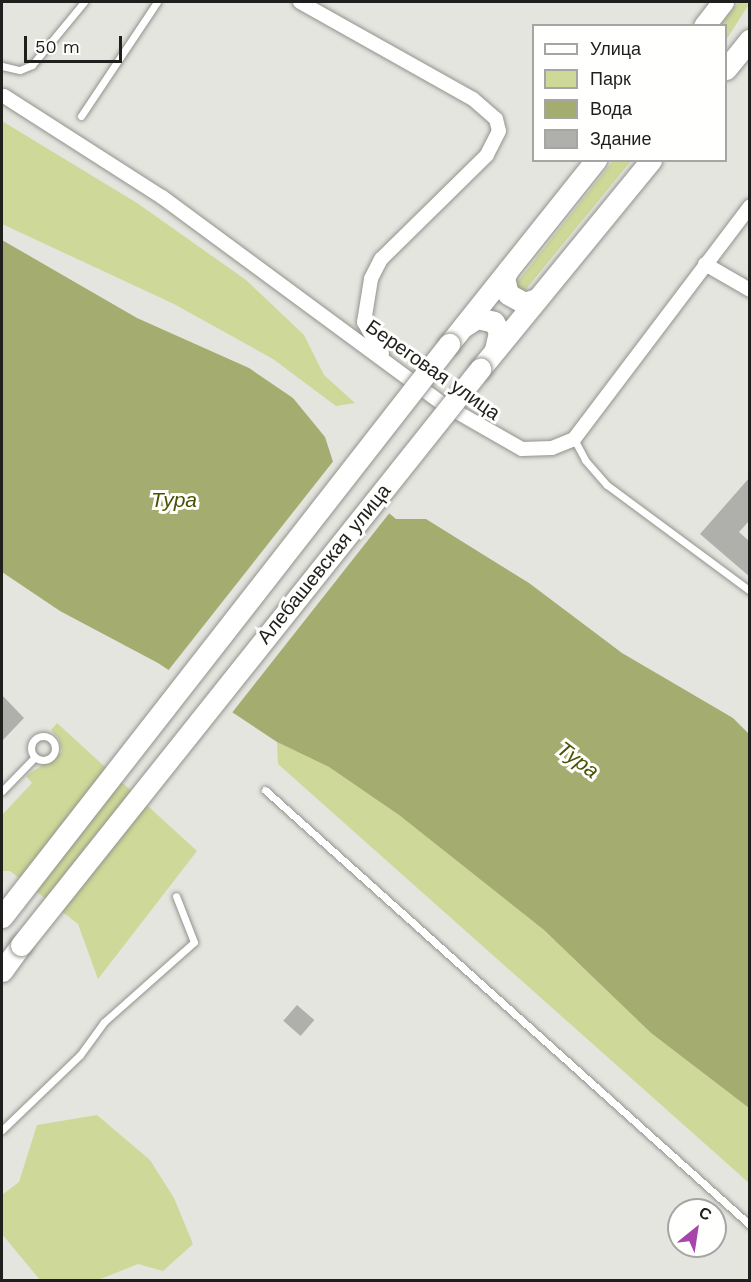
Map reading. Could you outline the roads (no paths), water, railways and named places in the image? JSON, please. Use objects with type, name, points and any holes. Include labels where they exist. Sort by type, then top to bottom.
[{"type":"main road","points":[[706,24],[723,2]]},
{"type":"main road","points":[[727,68],[750,39]]},
{"type":"main road","name":"Алебашевская улица","points":[[2,916],[594,162]]},
{"type":"main road","name":"Алебашевская улица","points":[[2,971],[495,350],[649,162]]},
{"type":"main road","points":[[508,270],[504,278],[508,294],[524,303],[537,299]]},
{"type":"main road","points":[[456,336],[477,318],[494,322],[499,332],[495,350]]},
{"type":"street","points":[[300,2],[473,99],[496,119],[499,131],[490,150],[394,243],[371,279],[364,321],[372,340],[393,366]]},
{"type":"street","name":"Береговая улица","points":[[4,96],[162,197],[475,425],[522,449],[552,448],[574,439]]},
{"type":"street","points":[[574,439],[750,206]]},
{"type":"street","points":[[705,264],[750,290]]},
{"type":"lane","points":[[2,66],[20,70],[32,65],[84,2]]},
{"type":"lane","points":[[81,116],[157,2]]},
{"type":"lane","points":[[574,439],[585,460],[607,485],[750,591]]},
{"type":"lane","points":[[2,790],[35,757]]},
{"type":"lane","points":[[265,790],[750,1225]]},
{"type":"lane","points":[[2,1130],[80,1055],[104,1022],[194,942],[176,896]]},
{"type":"water","name":"Тура","points":[[2,240],[137,318],[249,368],[293,398],[325,437],[335,468],[396,519],[426,519],[529,583],[622,653],[733,718],[749,734],[749,1108],[651,1033],[544,930],[399,815],[329,767],[277,742],[158,663],[60,611],[2,572]]}]
